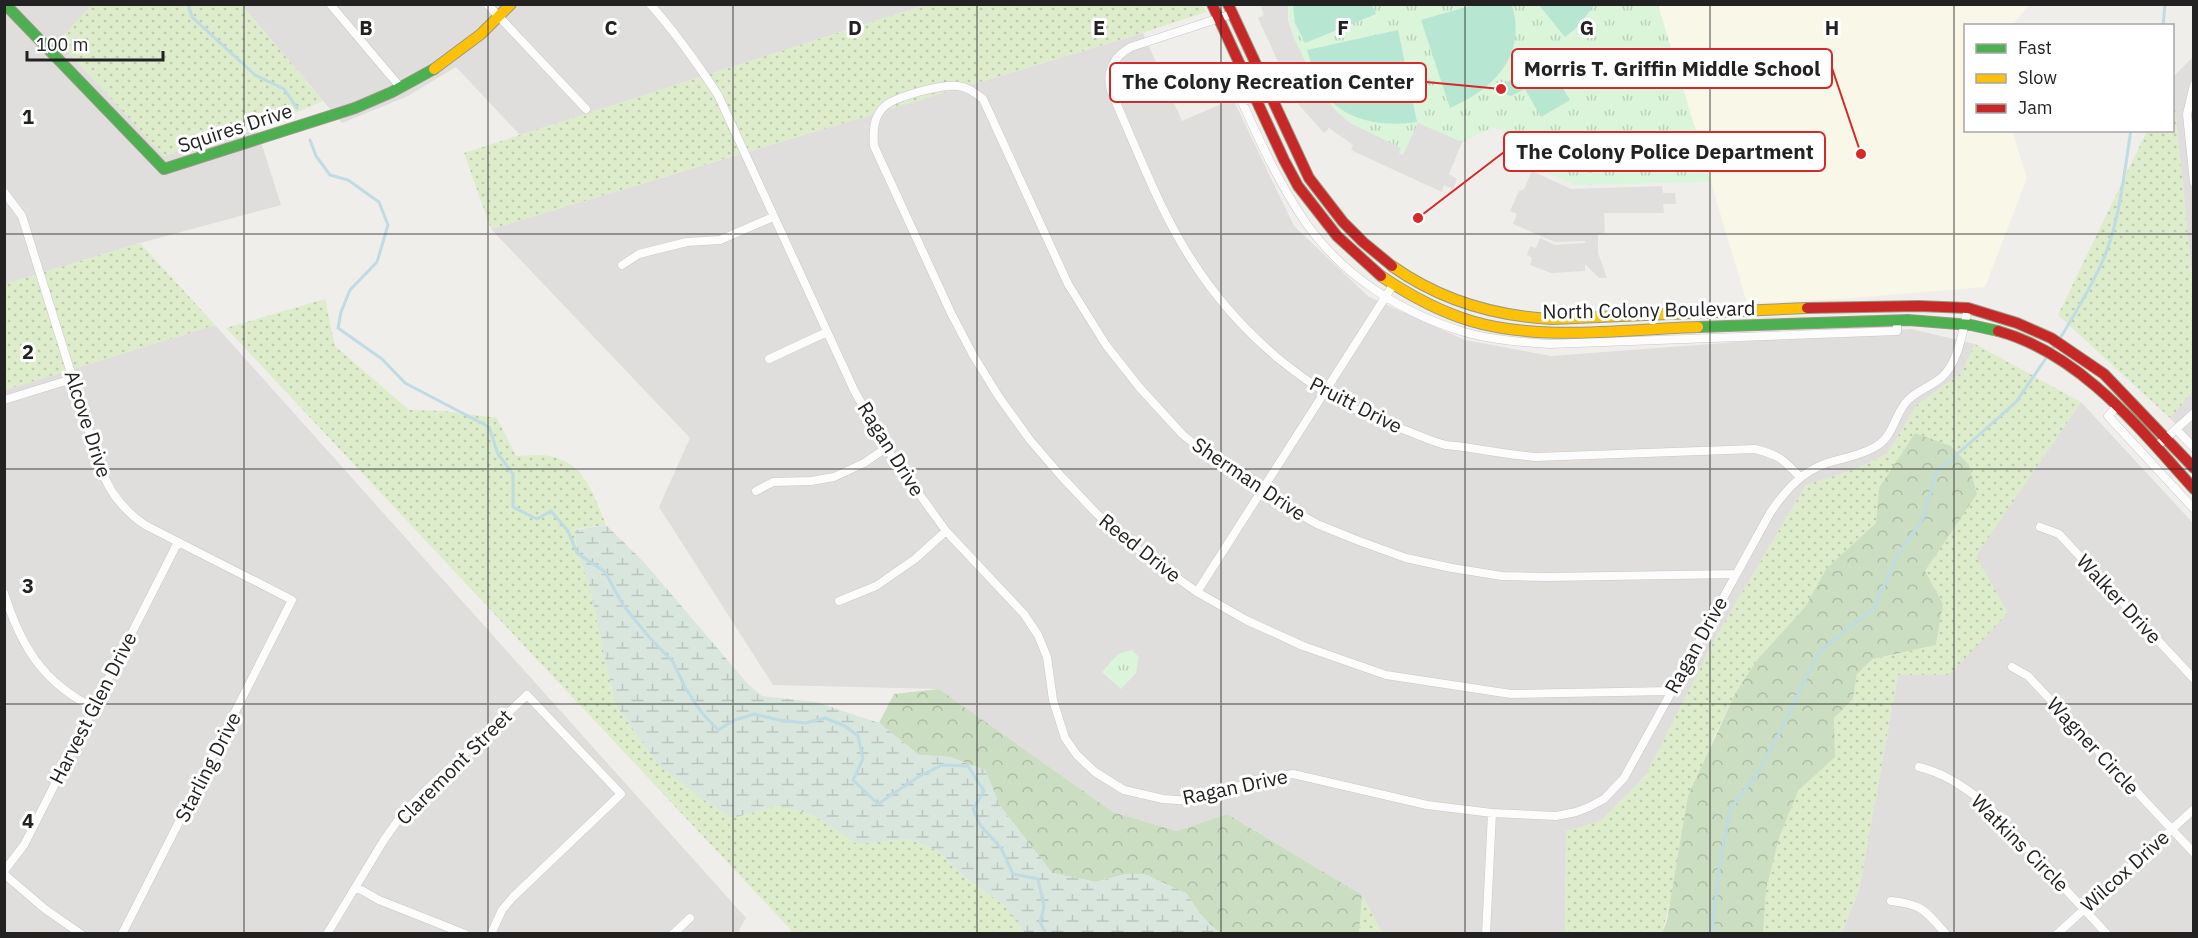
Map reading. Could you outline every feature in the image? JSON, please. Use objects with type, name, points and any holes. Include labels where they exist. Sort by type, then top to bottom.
[{"type":"main road","name":"Squires Drive","points":[[5,4],[164,169],[229,150],[361,105],[401,88],[425,76],[454,56],[500,18],[512,4]]},
{"type":"main road","name":"North Colony Boulevard","points":[[1212,4],[1291,174],[1329,230],[1393,285],[1426,302],[1471,321],[1516,330],[1562,333],[1897,321],[1933,321],[1995,330],[2027,342],[2087,378],[2117,406],[2193,489]]},
{"type":"main road","name":"North Colony Boulevard","points":[[1230,9],[1309,178],[1317,190],[1339,218],[1363,242],[1402,273],[1448,298],[1482,310],[1518,317],[1552,320],[1831,307],[1968,308],[2017,323],[2051,338],[2104,374],[2193,468]]},
{"type":"main road","points":[[1393,285],[1402,273]]},
{"type":"street","points":[[330,4],[401,88]]},
{"type":"street","points":[[487,4],[586,109]]},
{"type":"street","name":"Ragan Drive","points":[[650,4],[680,39],[718,95],[854,390],[886,448],[946,531],[1024,614],[1038,634],[1047,657],[1053,700],[1060,726],[1071,746],[1095,772],[1124,790],[1152,798],[1191,801],[1255,780],[1293,774],[1412,802],[1492,813],[1556,816],[1576,812],[1604,799],[1624,778],[1671,690],[1782,495],[1813,468],[1861,455],[1878,446],[1891,432],[1898,415],[1909,399],[1943,376],[1950,366],[1968,308]]},
{"type":"street","name":"Pruitt Drive","points":[[1230,9],[1218,18],[1131,47],[1120,53],[1109,70],[1108,81],[1166,213],[1191,259],[1243,326],[1278,359],[1324,393],[1387,424],[1446,445],[1536,457],[1755,449],[1774,453],[1800,477]]},
{"type":"street","points":[[2193,85],[2187,114],[2193,182]]},
{"type":"street","name":"Sherman Drive","points":[[917,94],[944,86],[959,86],[971,90],[982,99],[1068,284],[1106,345],[1140,388],[1182,434],[1219,464],[1261,492],[1317,524],[1359,542],[1406,558],[1452,568],[1502,576],[1547,577],[1736,574]]},
{"type":"street","name":"Reed Drive","points":[[917,94],[885,107],[877,117],[873,130],[874,146],[951,312],[973,355],[1030,440],[1060,476],[1097,514],[1124,537],[1197,592],[1245,620],[1303,646],[1386,675],[1511,694],[1671,690]]},
{"type":"street","points":[[1255,97],[1242,102],[1282,186],[1307,225],[1338,260],[1385,296],[1420,315],[1465,332],[1510,341],[1550,344],[1897,332],[1897,321]]},
{"type":"street","name":"Alcove Drive","points":[[4,192],[22,216],[102,473],[112,493],[136,518],[177,542],[292,600]]},
{"type":"street","points":[[622,265],[639,254],[687,242],[720,240],[773,217]]},
{"type":"street","points":[[1197,592],[1393,285]]},
{"type":"street","points":[[769,359],[827,332]]},
{"type":"street","points":[[4,400],[72,379]]},
{"type":"street","points":[[2117,406],[2108,416],[2193,509]]},
{"type":"street","points":[[2156,447],[2193,413]]},
{"type":"street","points":[[2176,429],[2193,448]]},
{"type":"street","points":[[756,491],[773,482],[811,481],[834,477],[864,463],[886,448]]},
{"type":"street","name":"Walker Drive","points":[[2040,527],[2059,534],[2193,679]]},
{"type":"street","points":[[838,601],[876,586],[915,559],[946,531]]},
{"type":"street","name":"Harvest Glen Drive","points":[[4,872],[24,845],[177,542]]},
{"type":"street","points":[[4,593],[18,633],[35,661],[61,687],[93,708]]},
{"type":"street","name":"Starling Drive","points":[[122,933],[292,600]]},
{"type":"street","name":"Wagner Circle","points":[[2012,667],[2028,676],[2193,853]]},
{"type":"street","name":"Claremont Street","points":[[327,933],[386,837],[404,813],[527,694],[621,794],[513,897],[501,913],[491,933]]},
{"type":"street","name":"Watkins Circle","points":[[1919,767],[1935,770],[1989,806],[2107,933]]},
{"type":"street","name":"Wilcox Drive","points":[[2057,933],[2193,809]]},
{"type":"street","points":[[1486,933],[1492,813]]},
{"type":"street","points":[[4,872],[45,909],[81,933]]},
{"type":"street","points":[[356,887],[379,900],[465,933]]},
{"type":"street","points":[[1891,902],[1908,903],[1920,907],[1946,933]]},
{"type":"street","points":[[673,933],[690,918]]},
{"type":"shaded area","points":[[5,5],[93,5],[58,41],[164,156],[257,129],[281,205],[140,243],[5,284]]},
{"type":"shaded area","points":[[242,5],[925,5],[520,135],[456,67],[406,97],[342,123]]},
{"type":"shaded area","points":[[1260,5],[1288,5],[1288,20],[1294,38],[1315,82],[1335,110],[1350,123],[1401,148],[1399,153],[1403,155],[1418,123],[1462,142],[1449,174],[1457,179],[1453,189],[1444,185],[1442,192],[1351,150],[1353,145],[1329,128],[1324,133],[1299,105],[1286,79],[1258,18],[1264,15]]},
{"type":"shaded area","points":[[1658,5],[2029,5],[2014,24],[1964,24],[1964,132],[2012,132],[2027,178],[1985,287],[1843,299],[1747,303]]},
{"type":"shaded area","points":[[1143,33],[1182,121],[1233,99],[1294,226],[1369,297],[1465,340],[1551,356],[1911,329],[1975,344],[1961,373],[1917,405],[1887,454],[1856,469],[1806,485],[1717,635],[1646,775],[1602,820],[1566,832],[1565,933],[1382,933],[1362,895],[1227,814],[1177,831],[1113,812],[939,689],[773,685],[659,507],[690,438],[491,229]]},
{"type":"shaded area","points":[[2193,57],[2193,285],[2174,98],[2174,76]]},
{"type":"shaded area","points":[[1532,171],[1571,189],[1662,186],[1663,193],[1675,193],[1676,204],[1663,204],[1664,213],[1604,213],[1605,233],[1598,234],[1598,253],[1607,278],[1599,278],[1585,264],[1585,271],[1551,273],[1530,265],[1532,258],[1527,255],[1530,246],[1536,248],[1540,238],[1555,245],[1585,243],[1585,241],[1555,242],[1513,224],[1517,214],[1510,211]]},
{"type":"shaded area","points":[[215,325],[746,918],[739,930],[742,934],[5,934],[5,390]]},
{"type":"shaded area","points":[[2193,390],[2193,443],[2170,418]]},
{"type":"shaded area","points":[[2081,402],[2193,523],[2193,933],[1841,934],[1859,890],[1898,675],[1949,675],[1975,556]]},
{"type":"green space","points":[[93,4],[242,5],[323,101],[257,129],[164,156],[58,41]]},
{"type":"green space","points":[[1203,4],[1206,12],[1139,34],[491,229],[464,153],[925,5]]},
{"type":"green space","points":[[1288,5],[1658,5],[1711,182],[1575,185],[1540,170],[1545,152],[1494,127],[1462,142],[1418,124],[1403,155],[1399,154],[1352,124],[1328,103],[1304,62],[1293,32]]},
{"type":"green space","points":[[1293,5],[1372,5],[1376,14],[1305,43],[1295,23]]},
{"type":"green space","points":[[1473,5],[1512,5],[1515,40],[1511,55],[1493,81],[1450,108],[1421,20]]},
{"type":"green space","points":[[1539,5],[1594,5],[1579,26],[1565,37]]},
{"type":"green space","points":[[1398,30],[1417,122],[1391,124],[1364,120],[1340,109],[1322,89],[1307,50]]},
{"type":"green space","points":[[1540,55],[1544,57],[1570,100],[1541,117],[1525,89],[1511,96],[1507,95],[1504,85]]},
{"type":"green space","points":[[2174,97],[2193,285],[2194,390],[2170,418],[2058,315],[2147,132],[2174,132]]},
{"type":"green space","points":[[1558,144],[1596,149],[1592,173],[1556,168]]},
{"type":"green space","points":[[140,243],[215,325],[5,390],[5,284]]},
{"type":"green space","points":[[325,299],[335,346],[409,410],[444,411],[497,418],[516,456],[545,455],[561,459],[580,473],[592,492],[606,525],[575,529],[577,553],[589,584],[615,704],[657,763],[733,818],[777,806],[813,815],[857,844],[908,839],[937,850],[963,876],[1004,905],[1025,933],[791,933],[791,930],[226,328]]},
{"type":"green space","points":[[1975,344],[2081,402],[1976,556],[2008,613],[1949,675],[1898,675],[1859,890],[1841,933],[1763,933],[1766,890],[1779,838],[1798,791],[1835,757],[1834,718],[1853,699],[1857,674],[1874,659],[1936,645],[1943,604],[1925,571],[1977,493],[1969,465],[1951,446],[1915,433],[1879,488],[1876,523],[1826,569],[1805,607],[1757,660],[1736,692],[1712,741],[1662,933],[1565,934],[1566,831],[1602,820],[1646,775],[1717,635],[1806,485],[1856,469],[1887,454],[1917,405],[1961,373]]},
{"type":"green space","points":[[1915,433],[1951,446],[1969,465],[1977,494],[1925,571],[1943,604],[1936,645],[1873,659],[1857,674],[1853,699],[1834,718],[1835,757],[1798,791],[1779,838],[1766,890],[1763,933],[1662,933],[1667,921],[1688,796],[1736,692],[1757,660],[1805,607],[1826,569],[1876,523],[1879,488]]},
{"type":"green space","points":[[606,525],[643,561],[748,684],[762,696],[816,702],[879,723],[919,755],[950,757],[985,770],[1000,806],[1052,873],[1096,882],[1126,874],[1145,874],[1186,893],[1200,914],[1219,933],[1025,933],[1004,905],[963,876],[937,850],[908,839],[857,844],[813,815],[777,806],[733,818],[702,799],[657,763],[615,704],[589,584],[577,553],[575,530]]},
{"type":"green space","points":[[1132,650],[1139,657],[1136,673],[1121,689],[1102,672],[1118,654]]},
{"type":"green space","points":[[939,689],[1113,812],[1177,831],[1227,814],[1362,895],[1359,933],[1219,933],[1200,914],[1186,893],[1126,874],[1096,882],[1052,873],[1000,806],[985,770],[950,757],[919,755],[879,723],[894,694]]},
{"type":"green space","points":[[1362,895],[1382,933],[1359,933]]},
{"type":"waterway","points":[[188,4],[192,17],[255,75],[284,89],[297,108]]},
{"type":"waterway","points":[[2163,24],[2165,4]]},
{"type":"waterway","points":[[2059,340],[2104,258],[2121,196],[2131,132]]},
{"type":"waterway","points":[[310,140],[316,156],[330,175],[348,180],[379,202],[388,225],[377,262],[350,290],[341,312],[338,328],[382,359],[405,383],[489,427],[498,454],[513,474],[513,507],[537,519],[551,511],[568,531],[577,553],[605,572],[623,605],[673,662],[686,689],[702,713],[718,730],[735,720],[754,714],[805,723],[825,718],[845,726],[858,736],[863,759],[853,780],[878,804],[918,777],[942,765],[968,766],[984,791],[973,809],[980,825],[1001,848],[1013,874],[1038,879],[1044,907],[1040,922],[1046,934]]},
{"type":"waterway","points":[[1712,934],[1719,869],[1730,809],[1755,777],[1774,744],[1819,652],[1874,608],[1898,554],[1923,519],[1936,473],[2016,402],[2055,345]]},
{"type":"traffic: fast","points":[[5,4],[164,169],[355,108],[392,92],[434,69]]},
{"type":"traffic: fast","points":[[1698,327],[1908,320],[1971,325],[1998,331]]},
{"type":"traffic: slow","points":[[434,69],[481,34],[511,4]]},
{"type":"traffic: slow","points":[[1392,266],[1448,297],[1488,310],[1530,317],[1552,319],[1807,308]]},
{"type":"traffic: slow","points":[[1381,276],[1435,307],[1471,321],[1498,327],[1554,333],[1698,327]]},
{"type":"traffic: jam","points":[[1212,4],[1298,186],[1337,236],[1381,276]]},
{"type":"traffic: jam","points":[[1228,4],[1309,178],[1343,222],[1392,266]]},
{"type":"traffic: jam","points":[[1807,308],[1919,306],[1968,308],[2017,323],[2051,338],[2104,374],[2194,468]]},
{"type":"traffic: jam","points":[[1998,331],[2028,342],[2056,357],[2082,375],[2130,418],[2194,489]]},
{"type":"place","name":"The Colony Recreation Center","points":[[1501,89]]},
{"type":"place","name":"Morris T. Griffin Middle School","points":[[1861,154]]},
{"type":"place","name":"The Colony Police Department","points":[[1418,218]]}]
